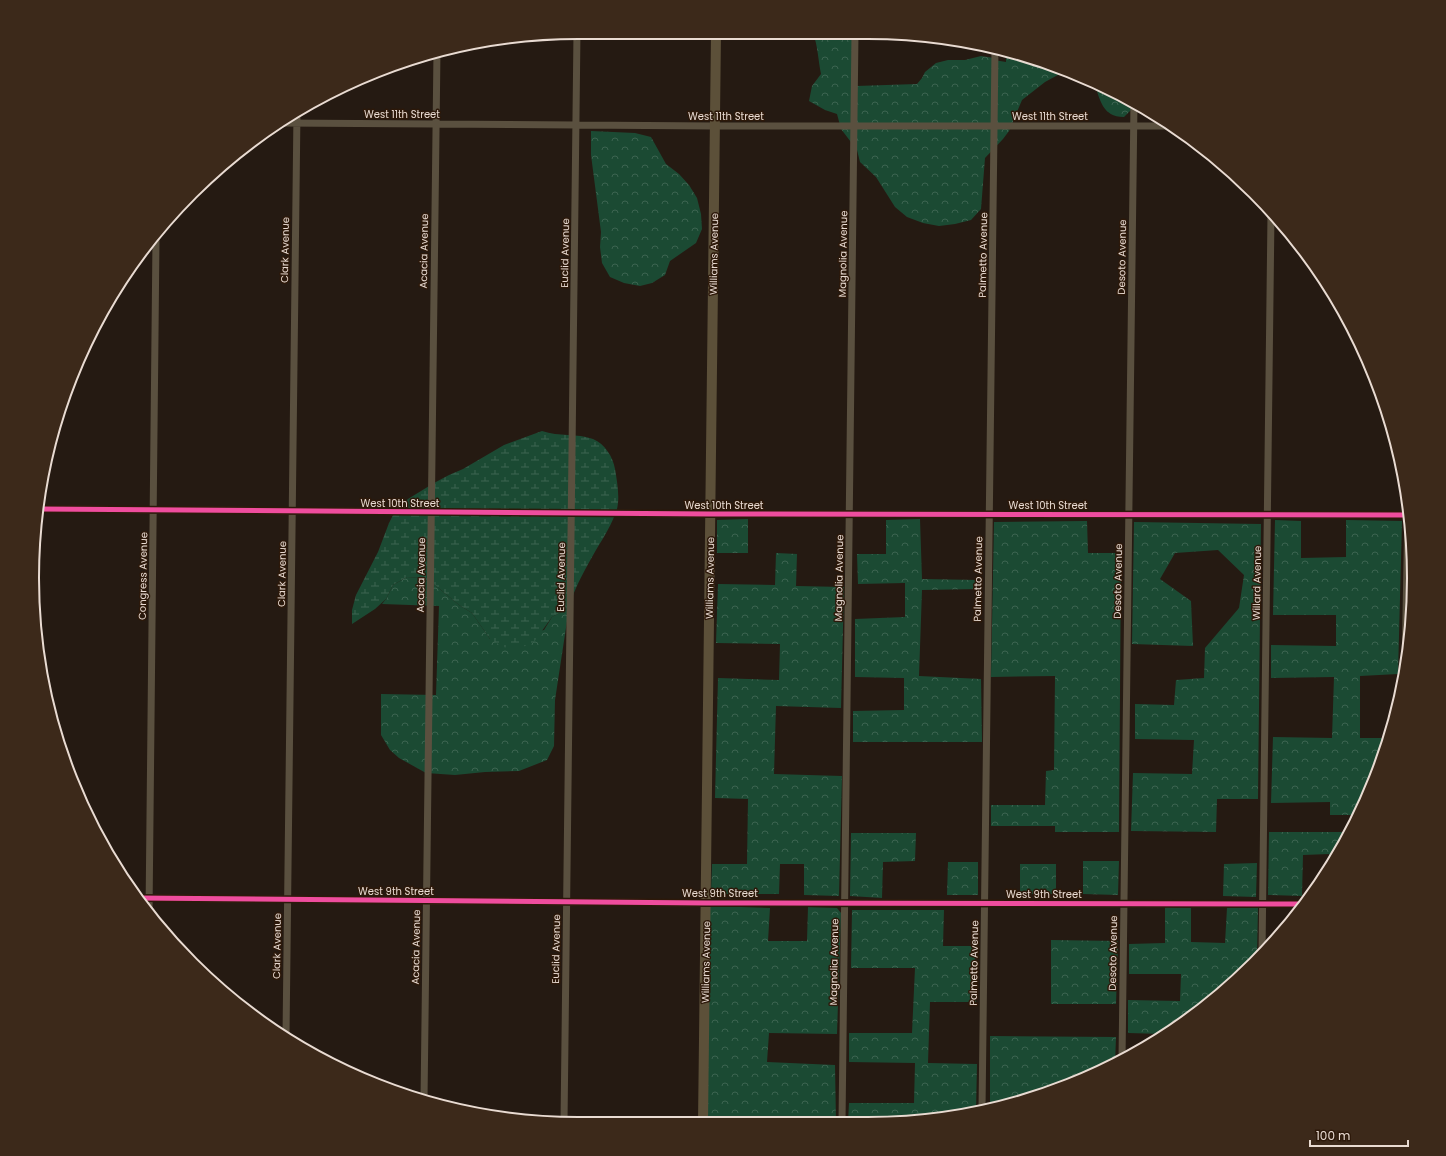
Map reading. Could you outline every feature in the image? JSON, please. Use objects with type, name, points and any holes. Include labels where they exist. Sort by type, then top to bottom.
[{"type":"street","name":"Euclid Avenue","points":[[564,1117],[577,39]]},
{"type":"street","name":"Williams Avenue","points":[[703,1117],[716,39]]},
{"type":"street","name":"Magnolia Avenue","points":[[842,1117],[855,39]]},
{"type":"street","name":"Palmetto Avenue","points":[[982,1105],[995,54]]},
{"type":"street","name":"Acacia Avenue","points":[[424,1094],[437,57]]},
{"type":"street","name":"Desoto Avenue","points":[[1122,1053],[1134,109]]},
{"type":"street","name":"Clark Avenue","points":[[286,1031],[297,118]]},
{"type":"street","name":"West 11th Street","points":[[290,123],[715,126],[1161,126]]},
{"type":"street","name":"Willard Avenue","points":[[1262,945],[1271,221]]},
{"type":"street","name":"Congress Avenue","points":[[149,905],[156,243]]},
{"type":"street","name":"West 10th Street","points":[[44,509],[572,514],[1268,515],[1403,513]]},
{"type":"street","name":"West 9th Street","points":[[144,898],[706,903],[1297,904]]},
{"type":"green space","points":[[815,39],[856,39],[856,86],[917,84],[925,72],[936,63],[948,60],[965,60],[981,56],[1006,62],[1006,57],[1008,57],[1059,74],[1045,82],[1022,100],[1009,131],[985,158],[981,209],[971,220],[939,226],[923,223],[907,217],[895,207],[876,177],[860,162],[857,150],[841,129],[837,114],[825,110],[809,101],[812,86],[821,74]]},
{"type":"green space","points":[[1097,91],[1132,109],[1124,117],[1117,116],[1106,110],[1100,101]]},
{"type":"green space","points":[[591,131],[635,133],[651,137],[666,164],[679,174],[689,185],[697,198],[701,214],[702,229],[696,243],[670,261],[665,275],[652,283],[640,286],[624,283],[610,277],[602,263],[600,247],[601,232],[591,155]]},
{"type":"green space","points":[[542,431],[555,434],[587,437],[597,441],[605,448],[610,456],[614,464],[617,479],[618,499],[615,515],[581,578],[569,608],[552,617],[534,642],[518,649],[503,647],[490,639],[472,613],[459,605],[435,585],[422,578],[407,577],[393,585],[386,599],[375,609],[352,624],[352,610],[356,595],[378,552],[396,509],[408,499],[434,483],[463,469],[504,445]]},
{"type":"green space","points":[[748,519],[748,553],[717,553],[717,520]]},
{"type":"green space","points":[[920,519],[922,579],[979,580],[979,589],[922,590],[919,676],[981,679],[982,742],[853,742],[853,711],[904,710],[904,678],[855,677],[855,619],[905,617],[905,583],[858,584],[857,554],[886,554],[886,520]]},
{"type":"green space","points":[[1275,520],[1301,521],[1301,558],[1346,557],[1346,520],[1402,521],[1398,674],[1360,676],[1360,738],[1382,738],[1366,784],[1351,815],[1330,815],[1330,802],[1271,803],[1273,737],[1332,738],[1334,677],[1271,678],[1271,645],[1336,646],[1336,615],[1273,615]]},
{"type":"green space","points":[[1087,521],[1088,553],[1121,553],[1119,832],[1055,832],[1055,826],[991,826],[991,805],[1045,805],[1046,771],[1054,770],[1055,676],[991,677],[994,522]]},
{"type":"green space","points":[[1134,522],[1261,524],[1258,799],[1217,799],[1216,832],[1131,831],[1133,773],[1192,774],[1194,740],[1135,739],[1135,704],[1174,705],[1176,680],[1204,678],[1205,648],[1239,608],[1244,575],[1218,550],[1175,553],[1160,579],[1191,601],[1193,646],[1132,644]]},
{"type":"green space","points":[[776,553],[797,554],[796,586],[844,587],[841,708],[776,706],[774,774],[842,776],[839,896],[804,895],[804,864],[780,864],[779,894],[711,894],[712,864],[747,864],[748,799],[715,798],[718,678],[779,680],[780,644],[716,643],[718,584],[775,585]]},
{"type":"green space","points":[[407,577],[422,578],[435,585],[459,605],[472,613],[490,639],[544,630],[552,617],[569,608],[555,700],[554,746],[547,760],[519,771],[455,775],[426,773],[399,758],[390,750],[381,735],[381,694],[436,695],[439,606],[382,604],[393,585]]},
{"type":"green space","points":[[1269,832],[1343,832],[1329,857],[1329,854],[1303,855],[1302,896],[1268,895]]},
{"type":"green space","points":[[851,833],[916,833],[915,861],[883,862],[882,898],[850,896]]},
{"type":"green space","points":[[1083,861],[1119,861],[1118,895],[1083,894]]},
{"type":"green space","points":[[948,862],[978,862],[978,895],[947,895]]},
{"type":"green space","points":[[1257,863],[1256,897],[1223,896],[1224,864]]},
{"type":"green space","points":[[1020,864],[1056,864],[1056,894],[1020,894]]},
{"type":"green space","points":[[710,906],[770,908],[768,941],[807,941],[808,907],[837,908],[841,913],[837,1034],[769,1033],[767,1062],[835,1065],[836,1117],[707,1117]]},
{"type":"green space","points":[[1165,907],[1191,908],[1191,942],[1225,943],[1227,908],[1258,908],[1257,950],[1249,959],[1196,1006],[1155,1034],[1128,1033],[1128,1000],[1180,1001],[1181,974],[1129,974],[1129,944],[1165,943]]},
{"type":"green space","points":[[852,910],[944,910],[943,946],[975,946],[976,1002],[930,1002],[928,1063],[977,1064],[976,1106],[903,1116],[848,1117],[849,1103],[914,1103],[915,1063],[849,1062],[849,1033],[912,1033],[915,968],[851,968]]},
{"type":"green space","points":[[1051,940],[1118,941],[1116,1004],[1051,1004]]},
{"type":"green space","points":[[990,1036],[1116,1037],[1115,1056],[1074,1076],[1008,1099],[990,1103]]},
{"type":"cycle path","points":[[44,509],[711,514],[1403,515]]},
{"type":"cycle path","points":[[145,898],[706,903],[1297,904]]}]
